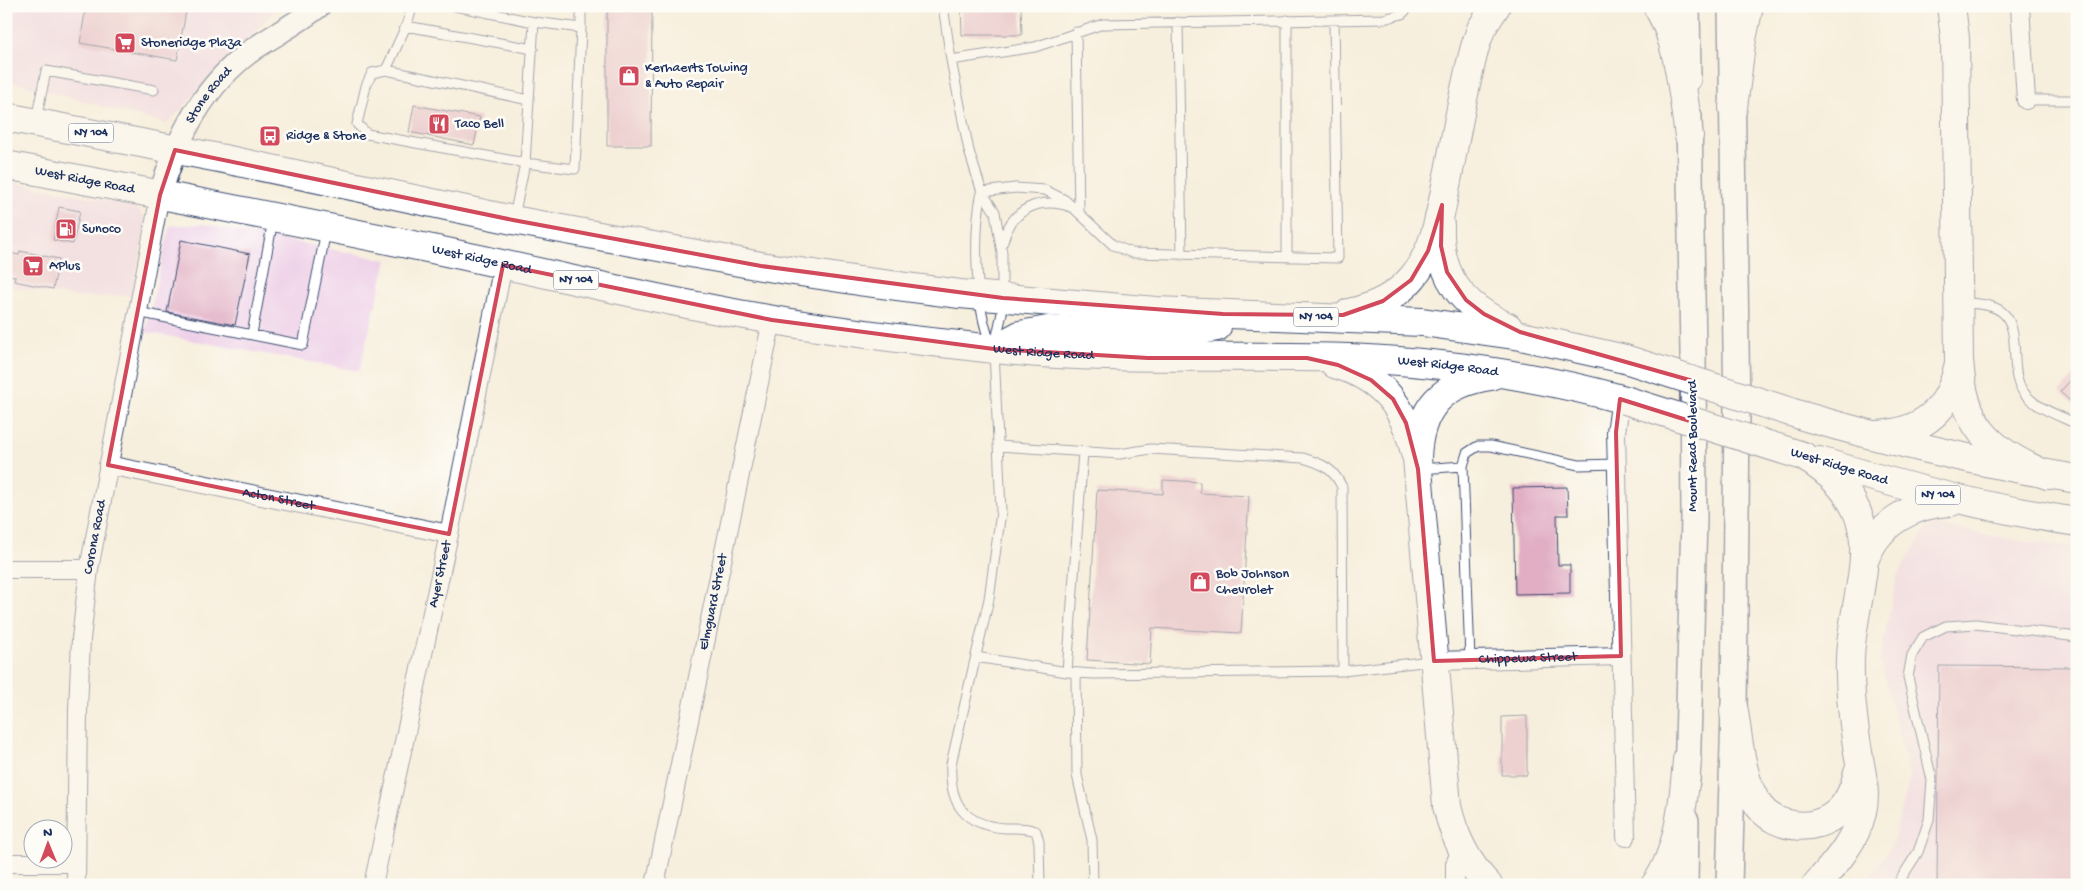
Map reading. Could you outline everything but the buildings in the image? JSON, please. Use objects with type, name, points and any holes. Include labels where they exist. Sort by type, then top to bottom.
[{"type":"highway","points":[[1657,6],[1664,18],[1670,38],[1689,136]]},
{"type":"highway","points":[[1733,108],[1749,6]]},
{"type":"highway","points":[[1951,6],[1955,38],[1959,358],[1965,400],[1971,416],[1980,431],[2002,452],[2047,474]]},
{"type":"highway","points":[[1324,318],[1371,307],[1393,295],[1417,271],[1428,251],[1442,205],[1471,60],[1478,38],[1493,8]]},
{"type":"highway","name":"NY 104","points":[[6,117],[513,220],[791,271],[925,290],[1156,311],[1405,321],[1456,326],[1555,342],[1625,359],[1868,435],[1957,457],[2077,479]]},
{"type":"highway","name":"West Ridge Road","points":[[6,165],[327,228],[647,296],[772,320],[858,333],[994,349],[1148,358],[1307,358],[1414,362],[1526,376],[1623,400],[1893,484],[1974,503],[2077,522]]},
{"type":"highway","points":[[1442,205],[1440,236],[1442,255],[1447,272],[1459,292],[1473,307],[1500,323],[1520,332],[1555,342]]},
{"type":"highway","points":[[994,349],[1020,335],[1048,330],[1123,334],[1201,330],[1277,316]]},
{"type":"highway","points":[[1307,358],[1350,369],[1370,380],[1386,393],[1398,407],[1406,423],[1418,469]]},
{"type":"highway","points":[[1868,435],[1889,434],[1907,430],[1938,412],[1952,390],[1959,358]]},
{"type":"highway","points":[[1488,885],[1476,872],[1461,850],[1454,835],[1447,806],[1418,469],[1418,438],[1424,419],[1432,404],[1444,392],[1460,383],[1479,378],[1503,375],[1526,376]]},
{"type":"highway","points":[[1803,456],[1828,474],[1850,498],[1863,532],[1864,562],[1852,626],[1850,658],[1852,705],[1864,795],[1860,819],[1846,847],[1816,885]]},
{"type":"highway","points":[[1864,562],[1878,536],[1888,524],[1902,515],[1920,508],[1939,504],[1974,503]]},
{"type":"highway","points":[[1734,710],[1741,752],[1752,793],[1764,811],[1783,823],[1808,826],[1823,821],[1838,812],[1853,788],[1858,774],[1858,755]]},
{"type":"highway","points":[[1655,885],[1665,869],[1675,836],[1683,800],[1688,760]]},
{"type":"main road","name":"Mount Read Boulevard","points":[[1685,885],[1694,518],[1687,6]]},
{"type":"main road","points":[[1729,885],[1734,710],[1737,413],[1731,6]]},
{"type":"street","name":"Stone Road","points":[[160,195],[175,150],[202,100],[225,73],[256,48],[319,6]]},
{"type":"street","points":[[2020,6],[2026,100]]},
{"type":"street","name":"Corona Road","points":[[76,885],[78,710],[81,639],[89,569],[160,195]]},
{"type":"street","name":"Ayer Street","points":[[373,885],[449,534],[503,265]]},
{"type":"street","name":"Elmguard Street","points":[[654,885],[772,320]]},
{"type":"street","points":[[1623,400],[1616,422],[1626,837]]},
{"type":"street","name":"Acton Street","points":[[108,465],[449,534]]},
{"type":"street","points":[[6,569],[89,569]]},
{"type":"street","name":"Chippewa Street","points":[[1434,661],[1621,656]]},
{"type":"street","points":[[1455,885],[1455,864],[1461,850]]},
{"type":"street","points":[[6,863],[76,863]]},
{"type":"lane","points":[[386,70],[413,6]]},
{"type":"lane","points":[[455,6],[534,22],[581,28]]},
{"type":"lane","points":[[529,100],[386,70],[372,73],[366,86],[357,124],[367,134],[575,169],[582,6]]},
{"type":"lane","points":[[943,6],[951,60],[969,151],[982,192],[995,212],[1002,253]]},
{"type":"lane","points":[[951,60],[1035,46],[1103,24],[1334,20],[1393,17],[1402,14],[1410,6]]},
{"type":"lane","points":[[1287,20],[1287,257]]},
{"type":"lane","points":[[982,192],[1015,188],[1045,190],[1056,195],[1076,211],[1105,239],[1122,250],[1132,253],[1338,258],[1334,20]]},
{"type":"lane","points":[[513,220],[525,162],[534,22]]},
{"type":"lane","points":[[1178,22],[1182,255]]},
{"type":"lane","points":[[406,26],[533,49]]},
{"type":"lane","points":[[1076,32],[1076,211]]},
{"type":"lane","points":[[36,123],[46,71],[154,90]]},
{"type":"lane","points":[[2026,100],[2072,100]]},
{"type":"lane","points":[[982,192],[977,227],[991,296],[1000,329],[994,349],[1001,490],[999,534],[976,657],[951,764],[951,790],[964,812],[985,825],[1036,831],[1039,842],[1040,885]]},
{"type":"lane","points":[[994,349],[983,324],[1002,253],[1003,241],[1010,224],[1015,217],[1029,206],[1047,203],[1076,211]]},
{"type":"lane","points":[[252,334],[274,218]]},
{"type":"lane","points":[[137,312],[303,345],[327,228]]},
{"type":"lane","points":[[1958,303],[1982,303],[2002,311],[2009,318],[2014,335],[2017,381],[2022,390],[2039,407],[2077,424]]},
{"type":"lane","points":[[999,446],[1118,454],[1151,448],[1303,458],[1321,463],[1336,474],[1342,487],[1342,671]]},
{"type":"lane","points":[[1470,660],[1463,466],[1467,453],[1478,446],[1484,446],[1579,464],[1617,464]]},
{"type":"lane","points":[[1084,452],[1071,672],[1077,775],[1092,840],[1093,885]]},
{"type":"lane","points":[[1418,469],[1463,466]]},
{"type":"lane","points":[[1897,885],[1918,852],[1929,820],[1932,780],[1908,677],[1912,655],[1923,637],[1946,626],[1976,624],[2077,637]]},
{"type":"lane","points":[[976,657],[1071,672],[1142,674],[1342,671],[1434,661]]},
{"type":"highlighted area","points":[[175,150],[513,220],[761,266],[1003,298],[1223,314],[1343,315],[1383,301],[1411,280],[1428,251],[1442,205],[1441,246],[1447,272],[1466,300],[1484,314],[1520,332],[1693,381],[1693,422],[1620,399],[1616,432],[1621,656],[1434,661],[1418,469],[1406,423],[1393,399],[1371,380],[1338,365],[1307,358],[1148,358],[994,349],[772,320],[503,265],[449,534],[108,465],[160,195]]},
{"type":"shaded area","name":"Stoneridge Plaza","points":[[6,6],[279,6],[167,124],[6,80]]},
{"type":"shaded area","points":[[6,181],[131,205],[139,210],[146,223],[132,296],[76,297],[6,285]]},
{"type":"shaded area","points":[[203,224],[387,260],[359,371],[145,332],[170,226]]},
{"type":"shaded area","points":[[1929,524],[2020,541],[2077,547],[2077,885],[1864,885],[1892,845],[1910,778],[1880,659],[1897,576]]},
{"type":"place","name":"Stoneridge Plaza","points":[[125,43]]},
{"type":"place","name":"Kerhaerts Towing & Auto Repair","points":[[629,76]]},
{"type":"place","name":"Taco Bell","points":[[439,124]]},
{"type":"place","name":"Ridge & Stone","points":[[270,136]]},
{"type":"place","name":"Sunoco","points":[[66,229]]},
{"type":"place","name":"APlus","points":[[33,266]]},
{"type":"place","name":"Bob Johnson Chevrolet","points":[[1200,582]]}]
